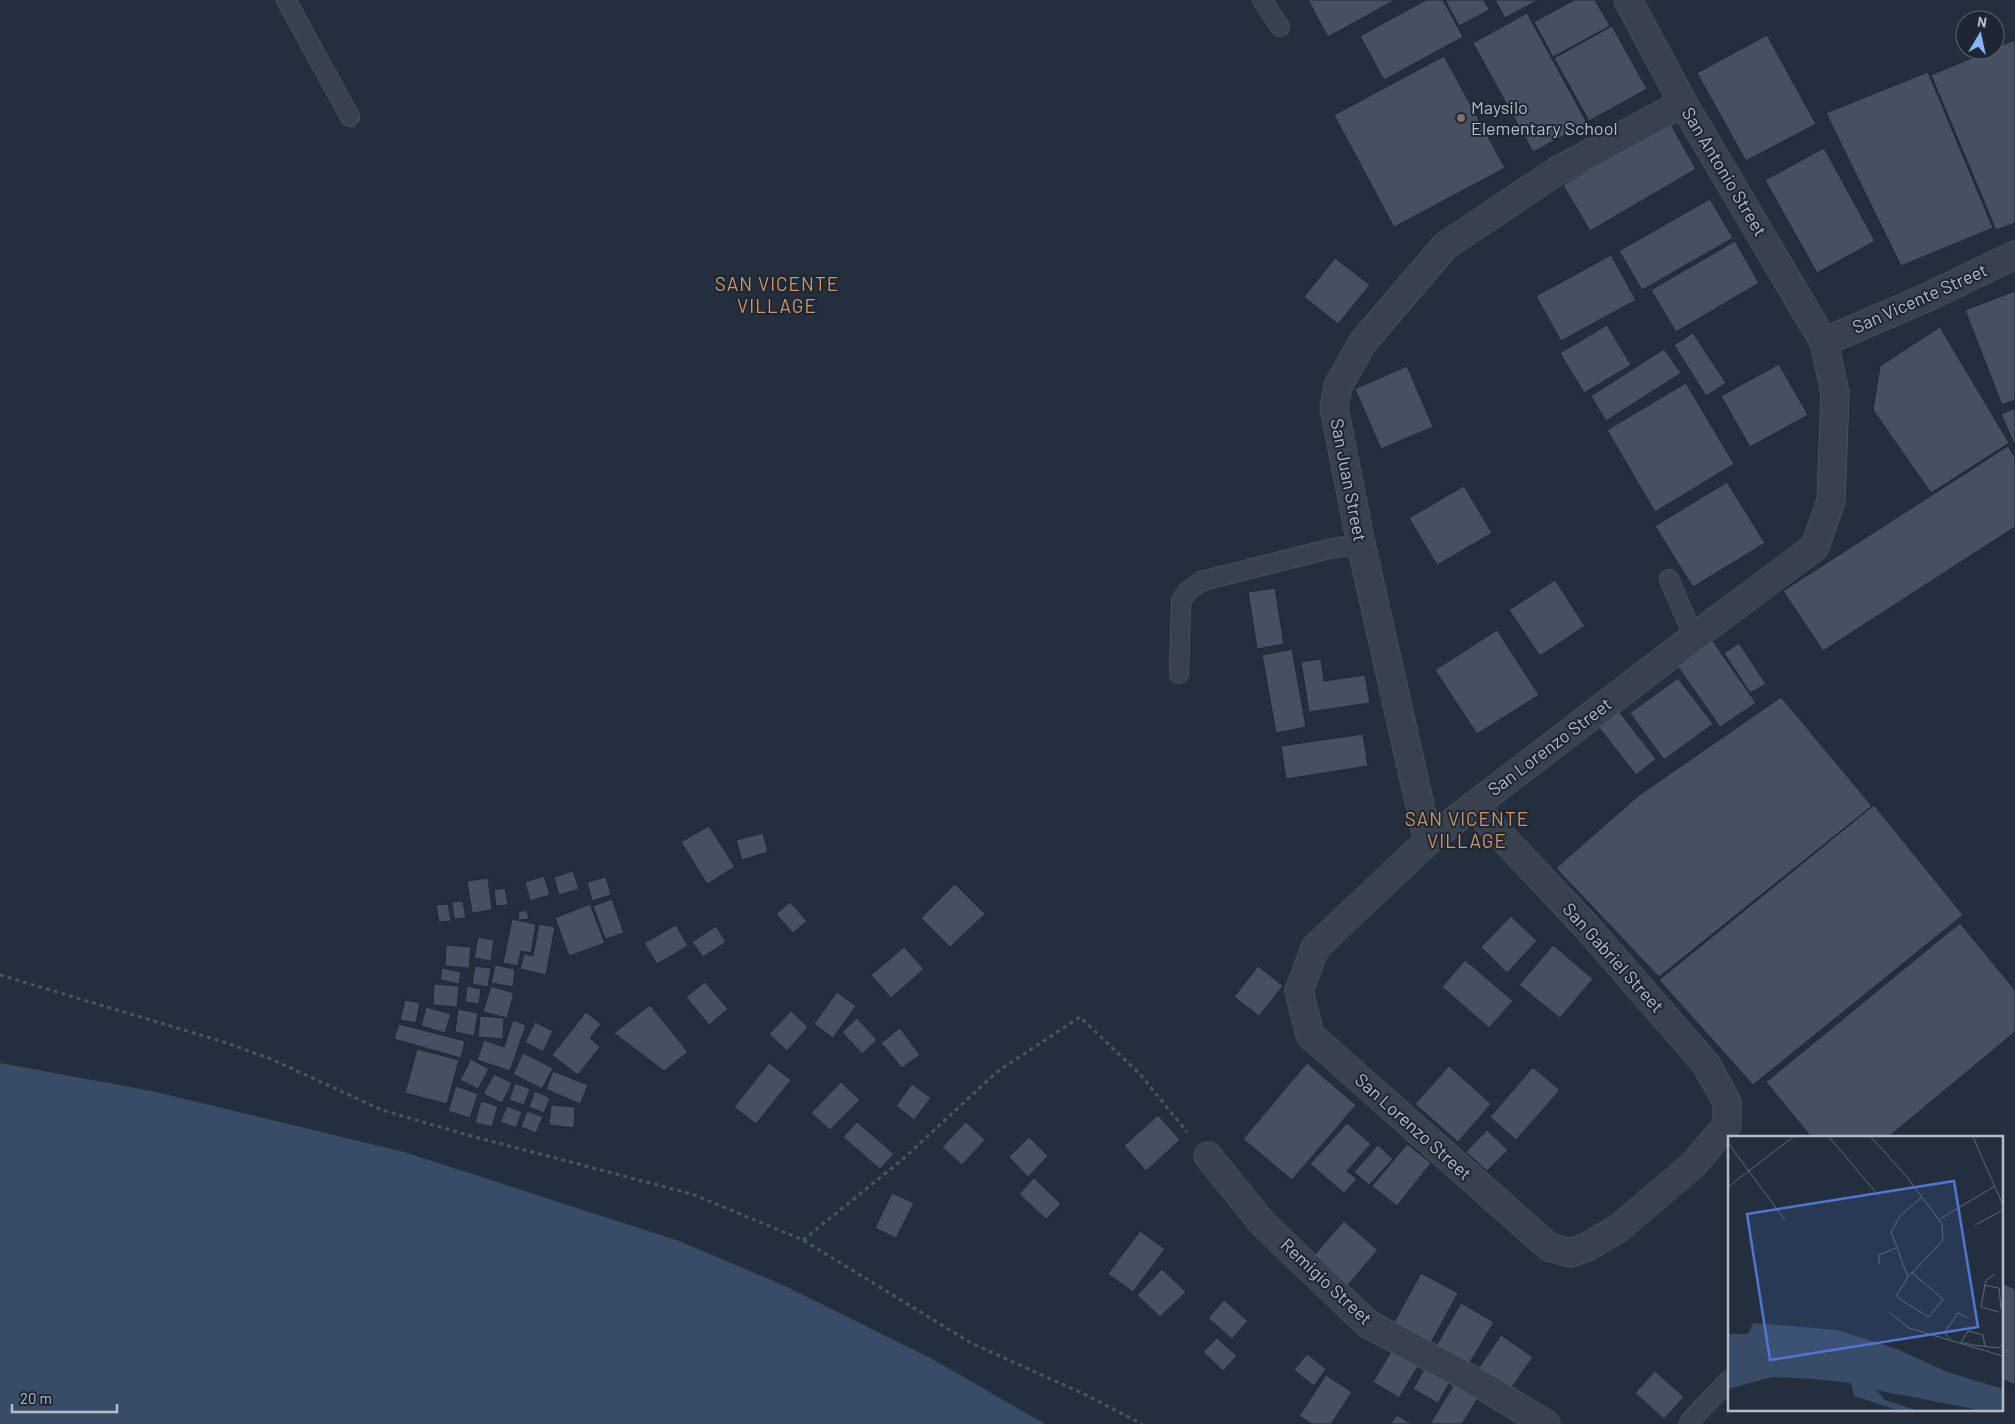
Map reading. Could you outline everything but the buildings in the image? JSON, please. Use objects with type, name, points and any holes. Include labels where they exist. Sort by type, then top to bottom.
[{"type":"street","name":"San Antonio Street","points":[[1628,0],[1682,103],[1824,342]]},
{"type":"street","name":"San Juan Street","points":[[1428,841],[1361,544],[1334,408],[1338,386],[1363,342],[1444,246],[1557,172],[1682,103]]},
{"type":"street","name":"San Vicente Street","points":[[1824,342],[1930,296],[2015,255]]},
{"type":"street","name":"San Lorenzo Street","points":[[1548,1247],[1310,1036],[1299,991],[1315,948],[1428,841],[1694,637],[1815,547],[1831,501],[1835,393],[1824,342]]},
{"type":"street","name":"San Gabriel Street","points":[[1473,806],[1586,926],[1706,1064],[1727,1102],[1727,1125],[1694,1164],[1619,1228],[1587,1247],[1570,1253],[1548,1247]]},
{"type":"street","name":"Remigio Street","points":[[1208,1156],[1263,1224],[1368,1324],[1471,1379],[1546,1424]]},
{"type":"lane","points":[[286,0],[350,117]]},
{"type":"lane","points":[[1262,0],[1280,27]]},
{"type":"lane","points":[[1179,674],[1180,601],[1188,591],[1202,581],[1329,549],[1361,544]]},
{"type":"lane","points":[[1669,579],[1694,637]]},
{"type":"lane","points":[[1689,1424],[1728,1381]]},
{"type":"path","points":[[0,975],[224,1042],[271,1059],[382,1110],[464,1134],[692,1194],[803,1240],[971,1343],[1084,1394],[1142,1424]]},
{"type":"path","points":[[803,1240],[903,1159],[998,1071],[1080,1017],[1140,1074],[1208,1156]]},
{"type":"water","points":[[0,1063],[152,1091],[404,1152],[679,1241],[783,1285],[934,1360],[1045,1424],[0,1424]]},
{"type":"place","name":"Maysilo Elementary School","points":[[1461,118]]},
{"type":"district","name":"SAN VICENTE VILLAGE","points":[[777,295]]},
{"type":"district","name":"SAN VICENTE VILLAGE","points":[[1467,830]]}]
